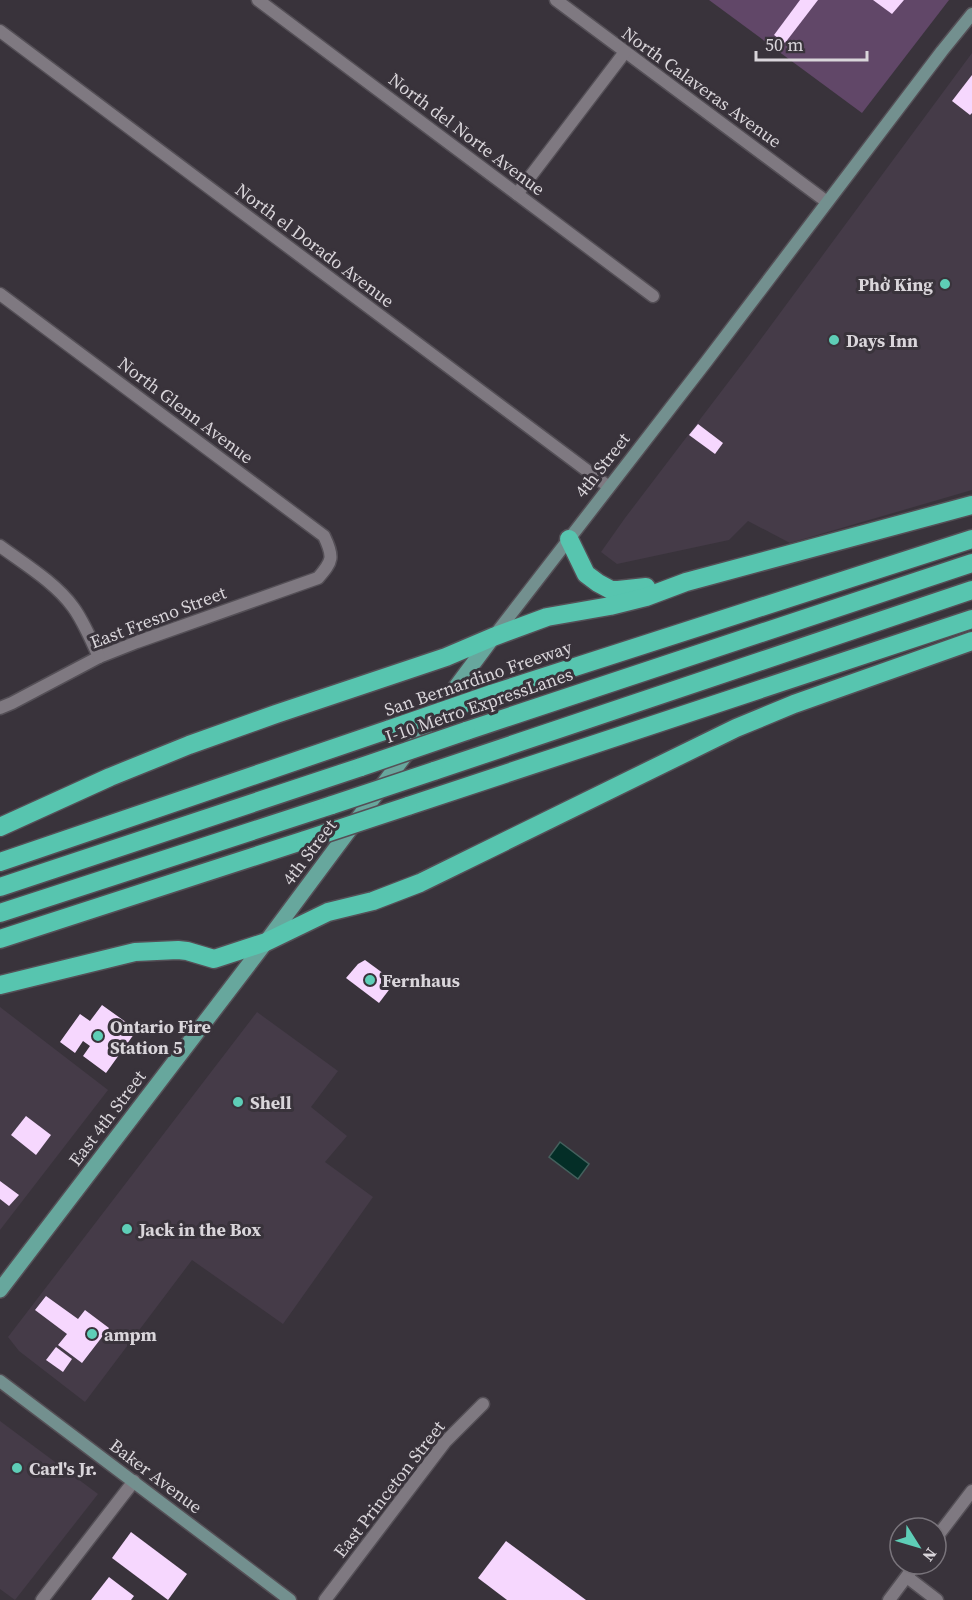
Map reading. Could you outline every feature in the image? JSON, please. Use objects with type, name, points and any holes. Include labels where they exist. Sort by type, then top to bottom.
[{"type":"highway","points":[[0,827],[110,777],[189,745],[446,657],[547,617],[601,608],[646,597],[686,582],[972,505]]},
{"type":"highway","points":[[569,539],[586,574],[611,590],[630,590],[669,582],[686,582]]},
{"type":"highway","name":"San Bernardino Freeway","points":[[0,862],[491,694],[972,539]]},
{"type":"highway","name":"I-10 Metro ExpressLanes","points":[[0,887],[972,563]]},
{"type":"highway","points":[[0,913],[332,806],[972,590]]},
{"type":"highway","points":[[0,939],[972,619]]},
{"type":"highway","points":[[0,986],[135,952],[178,950],[214,959],[266,942],[328,912],[373,901],[420,883],[746,724],[794,704],[972,641]]},
{"type":"main road","name":"4th Street","points":[[266,942],[493,637],[972,14]]},
{"type":"main road","name":"East 4th Street","points":[[0,1290],[266,942]]},
{"type":"main road","name":"Baker Avenue","points":[[0,1381],[290,1600]]},
{"type":"street","name":"North del Norte Avenue","points":[[258,0],[653,296]]},
{"type":"street","name":"North Calaveras Avenue","points":[[556,0],[827,202]]},
{"type":"street","name":"North el Dorado Avenue","points":[[0,32],[609,487]]},
{"type":"street","points":[[517,194],[625,52]]},
{"type":"street","name":"North Glenn Avenue","points":[[0,294],[324,536],[331,551],[328,566]]},
{"type":"street","points":[[0,546],[57,589],[72,605],[99,657]]},
{"type":"street","name":"East Fresno Street","points":[[0,708],[99,657],[318,578],[328,566]]},
{"type":"street","name":"East Princeton Street","points":[[325,1600],[445,1442],[483,1404]]},
{"type":"street","points":[[42,1600],[134,1481]]},
{"type":"street","points":[[948,1522],[972,1491]]},
{"type":"street","points":[[889,1600],[907,1577],[937,1600]]},
{"type":"shaded area","points":[[709,0],[949,0],[862,113]]},
{"type":"shaded area","points":[[972,53],[972,490],[790,543],[748,521],[729,540],[617,564],[601,552]]},
{"type":"shaded area","points":[[0,1007],[108,1090],[0,1230]]},
{"type":"shaded area","points":[[257,1012],[338,1071],[311,1107],[347,1136],[325,1162],[373,1197],[283,1324],[192,1260],[85,1402],[19,1351],[8,1337]]},
{"type":"shaded area","points":[[560,1142],[589,1164],[578,1179],[549,1157]]},
{"type":"shaded area","points":[[0,1421],[98,1494],[15,1600],[0,1589]]},
{"type":"building","points":[[800,0],[818,0],[785,43],[774,35]]},
{"type":"building","points":[[873,0],[904,0],[892,14]]},
{"type":"building","points":[[972,75],[972,113],[970,115],[952,101]]},
{"type":"building","points":[[698,424],[723,443],[715,454],[689,435]]},
{"type":"building","name":"Fernhaus","points":[[365,960],[395,982],[379,1003],[346,978],[358,964]]},
{"type":"building","name":"Ontario Fire Station 5","points":[[102,1005],[137,1030],[106,1073],[83,1056],[90,1046],[83,1041],[75,1053],[60,1042],[80,1014],[90,1021]]},
{"type":"building","points":[[26,1116],[51,1135],[36,1155],[11,1135]]},
{"type":"building","points":[[0,1181],[19,1195],[9,1206],[0,1199]]},
{"type":"building","points":[[46,1296],[78,1319],[85,1310],[109,1328],[82,1363],[58,1345],[67,1334],[35,1310]]},
{"type":"building","points":[[56,1347],[72,1359],[63,1372],[46,1360]]},
{"type":"building","points":[[131,1532],[187,1574],[168,1600],[112,1558]]},
{"type":"building","points":[[506,1541],[586,1600],[507,1600],[478,1578]]},
{"type":"building","points":[[109,1577],[134,1596],[131,1600],[91,1600]]},
{"type":"place","name":"Phở King","points":[[945,284]]},
{"type":"place","name":"Days Inn","points":[[834,340]]},
{"type":"place","name":"Fernhaus","points":[[370,980]]},
{"type":"place","name":"Ontario Fire Station 5","points":[[98,1036]]},
{"type":"place","name":"Shell","points":[[238,1102]]},
{"type":"place","name":"Jack in the Box","points":[[127,1229]]},
{"type":"place","name":"ampm","points":[[92,1334]]},
{"type":"place","name":"Carl's Jr.","points":[[17,1468]]}]
